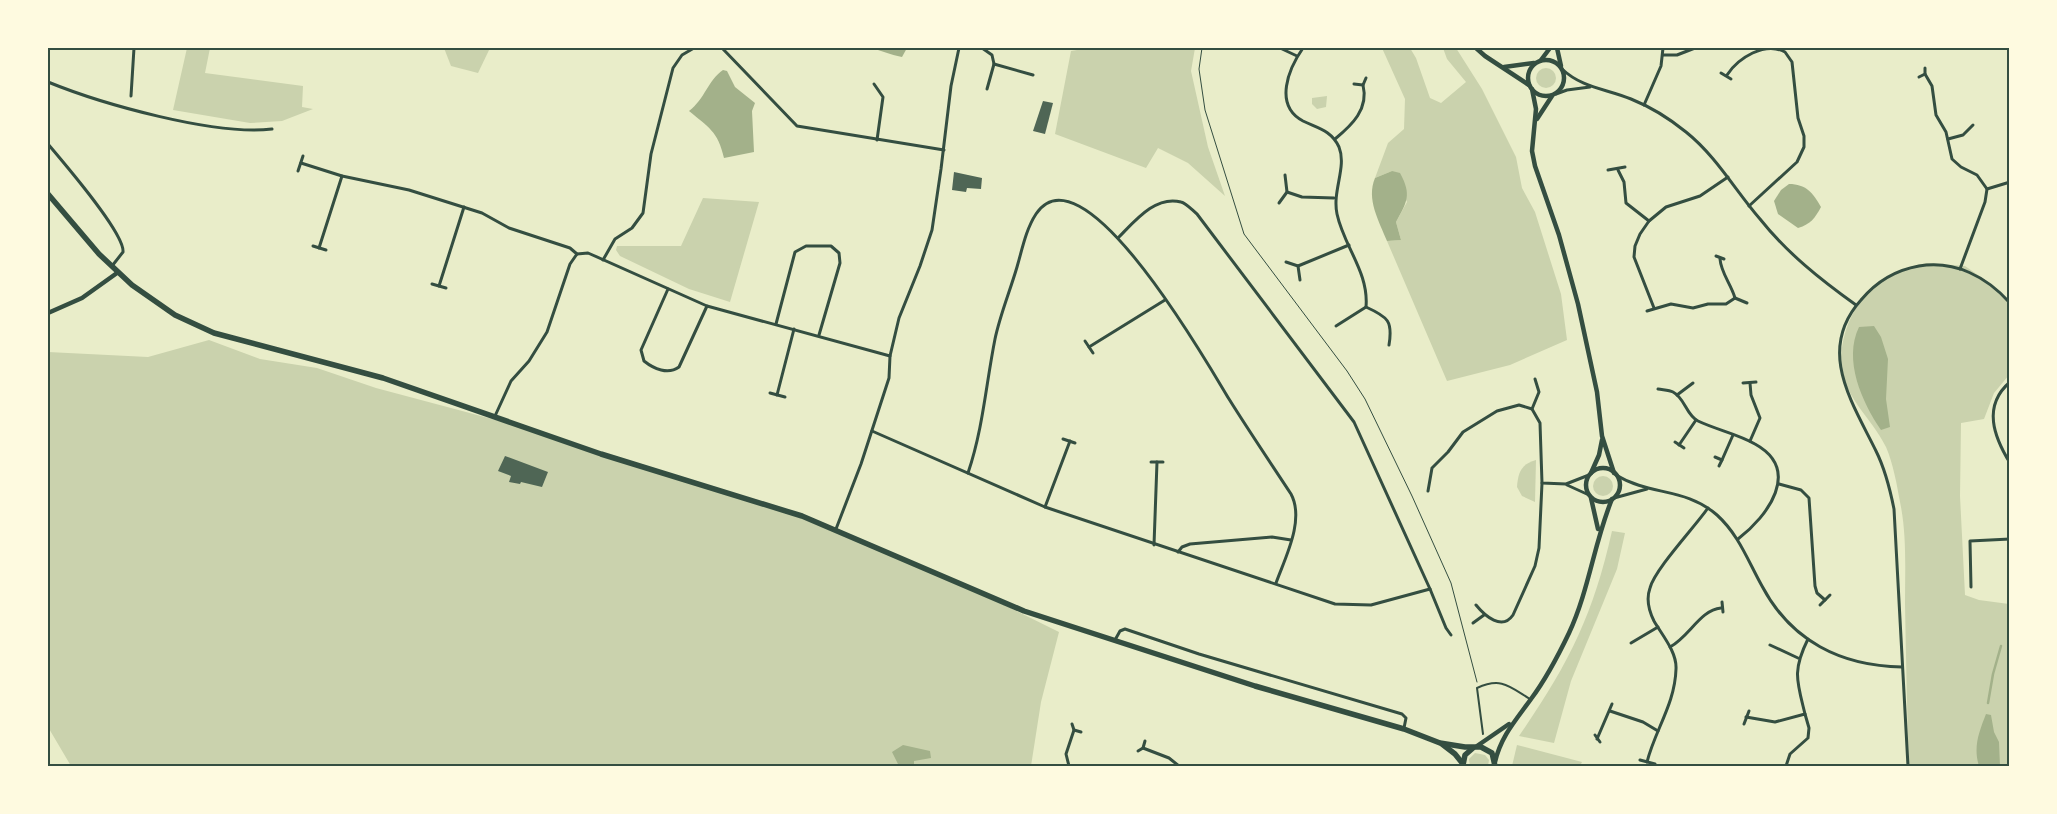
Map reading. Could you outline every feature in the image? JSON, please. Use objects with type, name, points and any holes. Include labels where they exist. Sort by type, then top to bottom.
[{"type":"highway","points":[[48,194],[118,273],[163,307],[214,333],[374,375],[601,454],[755,500],[836,529],[1000,602],[1255,686],[1404,729],[1440,743],[1489,750],[1495,765]]},
{"type":"highway","points":[[1440,743],[1455,754],[1463,766]]},
{"type":"highway","points":[[1463,766],[1465,754],[1476,747]]},
{"type":"street","points":[[131,96],[134,48]]},
{"type":"street","points":[[603,260],[615,239],[632,228],[643,213],[651,154],[674,68],[682,55],[694,48]]},
{"type":"street","points":[[722,48],[797,126],[944,150]]},
{"type":"street","points":[[836,529],[872,431],[889,378],[890,356],[899,318],[932,230],[951,86],[960,48]]},
{"type":"street","points":[[982,48],[992,55],[994,64],[987,89]]},
{"type":"street","points":[[1280,48],[1297,56]]},
{"type":"street","points":[[1303,48],[1287,75],[1286,99],[1289,108],[1296,116],[1324,130],[1335,139],[1339,147],[1342,163],[1334,198],[1340,226],[1366,287],[1366,307]]},
{"type":"street","points":[[1476,48],[1541,96],[1591,87]]},
{"type":"street","points":[[1495,765],[1501,744],[1514,720],[1531,700],[1569,633],[1589,576],[1598,536],[1620,485],[1602,436],[1597,392],[1578,304],[1559,235],[1535,166],[1532,151],[1535,104],[1530,71],[1550,48]]},
{"type":"street","points":[[1535,122],[1540,111],[1563,86],[1564,80],[1557,48]]},
{"type":"street","points":[[1644,105],[1658,75],[1663,48]]},
{"type":"street","points":[[1663,55],[1677,56],[1695,48]]},
{"type":"street","points":[[1727,75],[1734,65],[1748,56],[1770,48],[1785,52],[1792,62],[1798,118],[1804,136],[1804,147],[1797,162],[1749,206]]},
{"type":"street","points":[[1503,67],[1538,62],[1555,62],[1579,82],[1618,94],[1644,105],[1687,132],[1712,157],[1772,233],[1806,266],[1856,305]]},
{"type":"street","points":[[994,64],[1033,75]]},
{"type":"street","points":[[1925,68],[1925,74],[1931,81],[1936,115],[1948,139],[1949,152],[1955,163],[1977,175],[1987,189],[1985,202],[1960,268]]},
{"type":"street","points":[[1721,73],[1727,75],[1731,80]]},
{"type":"street","points":[[1919,77],[1925,74]]},
{"type":"street","points":[[1335,139],[1348,128],[1360,113],[1364,102],[1363,85],[1366,78]]},
{"type":"street","points":[[48,82],[122,106],[196,123],[257,131],[272,129]]},
{"type":"street","points":[[874,84],[883,97],[877,140]]},
{"type":"street","points":[[1354,84],[1363,85]]},
{"type":"street","points":[[1948,139],[1963,135],[1973,125]]},
{"type":"street","points":[[48,144],[91,197],[118,236],[123,252],[111,267]]},
{"type":"street","points":[[298,172],[303,156]]},
{"type":"street","points":[[301,164],[342,176],[392,186],[482,212],[508,228],[570,248],[576,254]]},
{"type":"street","points":[[1608,170],[1618,170],[1625,167]]},
{"type":"street","points":[[1618,170],[1624,182],[1626,203],[1649,221]]},
{"type":"street","points":[[1279,203],[1287,192],[1285,175]]},
{"type":"street","points":[[319,248],[342,176]]},
{"type":"street","points":[[1654,308],[1634,258],[1637,240],[1649,221],[1666,207],[1700,196],[1728,177]]},
{"type":"street","points":[[1987,189],[2010,182]]},
{"type":"street","points":[[1287,192],[1302,196],[1334,198]]},
{"type":"street","points":[[1118,238],[1141,216],[1164,200],[1182,202],[1197,214],[1354,422],[1446,628],[1451,635]]},
{"type":"street","points":[[968,472],[984,410],[997,330],[1029,229],[1037,213],[1051,202],[1070,202],[1082,207],[1118,238],[1151,278],[1291,494],[1296,509],[1291,540],[1276,583]]},
{"type":"street","points":[[439,286],[464,207]]},
{"type":"street","points":[[1286,262],[1298,266],[1349,245]]},
{"type":"street","points":[[313,246],[326,250]]},
{"type":"street","points":[[776,324],[795,252],[806,246],[831,246],[839,254],[840,263],[819,335]]},
{"type":"street","points":[[495,417],[511,381],[529,361],[547,332],[570,264],[576,254],[584,252],[707,306],[819,335],[890,356]]},
{"type":"street","points":[[1720,258],[1723,272],[1729,281],[1735,298],[1747,303]]},
{"type":"street","points":[[1908,766],[1894,508],[1883,467],[1848,395],[1840,362],[1843,334],[1856,305],[1878,283],[1905,269],[1929,265],[1960,268],[1988,282],[2010,303]]},
{"type":"street","points":[[1298,266],[1300,280]]},
{"type":"street","points":[[48,313],[82,298],[118,273]]},
{"type":"street","points":[[432,284],[446,288]]},
{"type":"street","points":[[668,289],[641,350],[644,361],[658,369],[668,371],[679,367],[707,306]]},
{"type":"street","points":[[1646,311],[1672,304],[1693,308],[1708,304],[1726,304],[1735,298]]},
{"type":"street","points":[[1089,347],[1165,300]]},
{"type":"street","points":[[1336,326],[1366,307]]},
{"type":"street","points":[[1366,307],[1384,317],[1390,323],[1392,330],[1389,346]]},
{"type":"street","points":[[777,395],[794,329]]},
{"type":"street","points":[[1085,341],[1093,353]]},
{"type":"street","points":[[1532,408],[1539,392],[1535,379]]},
{"type":"street","points":[[1744,383],[1756,382]]},
{"type":"street","points":[[2010,382],[2002,389],[1996,401],[1992,424],[1998,444],[2010,463]]},
{"type":"street","points":[[1677,395],[1693,383]]},
{"type":"street","points":[[1750,383],[1751,395],[1760,418],[1750,441]]},
{"type":"street","points":[[1658,389],[1677,395],[1688,413],[1696,420],[1750,441],[1764,450],[1774,461],[1779,484],[1771,505],[1738,539]]},
{"type":"street","points":[[770,393],[784,397]]},
{"type":"street","points":[[1428,491],[1432,468],[1469,427],[1512,405],[1532,408],[1537,414],[1541,431],[1542,484],[1539,548],[1529,583],[1510,618],[1499,622],[1484,615],[1476,605]]},
{"type":"street","points":[[1679,445],[1696,420]]},
{"type":"street","points":[[872,431],[1045,507],[1335,604],[1360,606],[1405,598],[1430,589]]},
{"type":"street","points":[[1719,466],[1732,435]]},
{"type":"street","points":[[1598,536],[1596,515],[1586,484],[1599,455],[1602,436]]},
{"type":"street","points":[[1063,439],[1075,443]]},
{"type":"street","points":[[1045,507],[1070,441]]},
{"type":"street","points":[[1675,442],[1684,448]]},
{"type":"street","points":[[1716,457],[1722,460]]},
{"type":"street","points":[[1151,462],[1163,462]]},
{"type":"street","points":[[1154,545],[1157,462]]},
{"type":"street","points":[[1542,484],[1566,484],[1602,469],[1650,489],[1683,495],[1708,508],[1724,522],[1738,539],[1775,608],[1808,639],[1825,650],[1848,660],[1875,665],[1902,666]]},
{"type":"street","points":[[1421,484],[1428,483]]},
{"type":"street","points":[[1566,484],[1602,502],[1650,489]]},
{"type":"street","points":[[1779,484],[1801,490],[1809,498],[1815,586],[1825,600]]},
{"type":"street","points":[[1647,762],[1669,707],[1676,662],[1670,647],[1651,615],[1648,602],[1652,582],[1708,508]]},
{"type":"street","points":[[1178,552],[1182,547],[1190,544],[1272,537],[1291,540]]},
{"type":"street","points":[[1971,588],[1970,541],[2010,539]]},
{"type":"street","points":[[1820,606],[1830,595]]},
{"type":"street","points":[[1722,602],[1721,608],[1723,612]]},
{"type":"street","points":[[1670,647],[1684,638],[1706,613],[1721,608]]},
{"type":"street","points":[[1473,623],[1484,615]]},
{"type":"street","points":[[1631,643],[1658,627]]},
{"type":"street","points":[[1115,640],[1120,631],[1124,629],[1199,654],[1402,714],[1406,718],[1404,729]]},
{"type":"street","points":[[1786,766],[1790,754],[1808,738],[1809,728],[1798,687],[1798,658],[1808,639]]},
{"type":"street","points":[[1770,645],[1798,658]]},
{"type":"street","points":[[1597,739],[1612,704]]},
{"type":"street","points":[[1610,711],[1643,722],[1658,731]]},
{"type":"street","points":[[1744,724],[1748,711]]},
{"type":"street","points":[[1746,717],[1775,722],[1805,714]]},
{"type":"street","points":[[1476,747],[1514,720]]},
{"type":"street","points":[[1069,766],[1066,754],[1074,730],[1072,724]]},
{"type":"street","points":[[1074,730],[1081,732]]},
{"type":"street","points":[[1138,751],[1143,748],[1145,741]]},
{"type":"street","points":[[1143,748],[1169,758],[1179,766]]},
{"type":"street","points":[[1640,760],[1655,764]]},
{"type":"lane","points":[[1483,734],[1477,688],[1488,683],[1504,682],[1531,700]]},
{"type":"path","points":[[1202,48],[1199,69],[1205,110],[1244,234],[1347,371],[1365,400],[1412,496],[1451,583],[1477,688]]},
{"type":"shaded area","points":[[187,48],[210,48],[205,73],[303,86],[302,107],[313,109],[282,121],[250,123],[173,110]]},
{"type":"shaded area","points":[[444,48],[490,48],[478,73],[451,66]]},
{"type":"shaded area","points":[[870,48],[907,48],[902,57]]},
{"type":"shaded area","points":[[1089,48],[1195,48],[1191,71],[1208,147],[1225,196],[1188,163],[1158,148],[1146,168],[1055,134],[1071,51]]},
{"type":"shaded area","points":[[1382,48],[1410,48],[1416,58],[1430,98],[1441,103],[1466,82],[1447,59],[1443,48],[1456,48],[1482,89],[1516,157],[1522,188],[1535,212],[1561,294],[1567,340],[1510,365],[1447,381],[1387,241],[1401,240],[1396,222],[1407,202],[1392,171],[1375,178],[1388,143],[1404,129],[1405,99]]},
{"type":"shaded area","points":[[1546,68],[1553,71],[1556,78],[1553,85],[1546,88],[1539,85],[1536,78],[1539,71]]},
{"type":"shaded area","points":[[723,70],[727,71],[735,87],[755,103],[752,111],[754,152],[724,158],[715,135],[689,111]]},
{"type":"shaded area","points":[[1327,96],[1326,107],[1317,109],[1312,104],[1312,98]]},
{"type":"shaded area","points":[[1392,171],[1400,173],[1406,187],[1407,198],[1396,222],[1401,240],[1387,241],[1377,218],[1372,194],[1375,178]]},
{"type":"shaded area","points":[[1789,184],[1795,184],[1808,190],[1821,207],[1812,220],[1798,228],[1778,214],[1774,201],[1781,190]]},
{"type":"shaded area","points":[[703,198],[759,202],[730,302],[689,289],[620,256],[616,250],[617,246],[681,246]]},
{"type":"shaded area","points":[[1927,263],[1965,266],[1988,282],[2009,303],[2009,375],[1994,393],[1984,419],[1961,423],[1960,496],[1965,595],[1979,600],[2009,604],[2009,766],[1909,766],[1905,553],[1902,515],[1891,460],[1886,447],[1851,394],[1842,371],[1841,358],[1849,323],[1856,308],[1866,294],[1893,274],[1909,267]]},
{"type":"shaded area","points":[[1874,326],[1881,337],[1888,359],[1886,399],[1890,427],[1881,430],[1861,394],[1854,367],[1853,353],[1859,327]]},
{"type":"shaded area","points":[[209,340],[260,359],[317,368],[376,388],[522,427],[802,516],[984,595],[1059,632],[1041,702],[1031,766],[71,766],[48,727],[48,352],[148,357]]},
{"type":"shaded area","points":[[1536,460],[1535,502],[1522,496],[1517,487],[1521,470],[1527,464]]},
{"type":"shaded area","points":[[1603,476],[1610,479],[1613,486],[1610,493],[1603,496],[1596,493],[1593,486],[1596,479]]},
{"type":"shaded area","points":[[1612,531],[1625,533],[1617,569],[1571,681],[1554,743],[1519,736],[1552,686],[1577,639],[1596,589]]},
{"type":"shaded area","points":[[1986,714],[1991,715],[1994,732],[1999,742],[2000,766],[1979,766],[1977,759],[1979,733]]},
{"type":"shaded area","points":[[903,745],[930,751],[931,758],[914,761],[914,766],[899,766],[892,752]]},
{"type":"shaded area","points":[[1517,745],[1582,762],[1580,766],[1512,766]]},
{"type":"shaded area","points":[[1475,753],[1485,755],[1489,760],[1488,766],[1470,766],[1469,759]]},
{"type":"building","points":[[1043,101],[1053,103],[1045,134],[1033,131]]},
{"type":"building","points":[[954,172],[982,178],[981,189],[967,188],[966,192],[952,190]]},
{"type":"building","points":[[505,456],[548,472],[542,487],[521,482],[520,484],[509,482],[511,476],[498,471]]},
{"type":"waterway","points":[[1988,703],[1993,674],[2001,646]]}]
